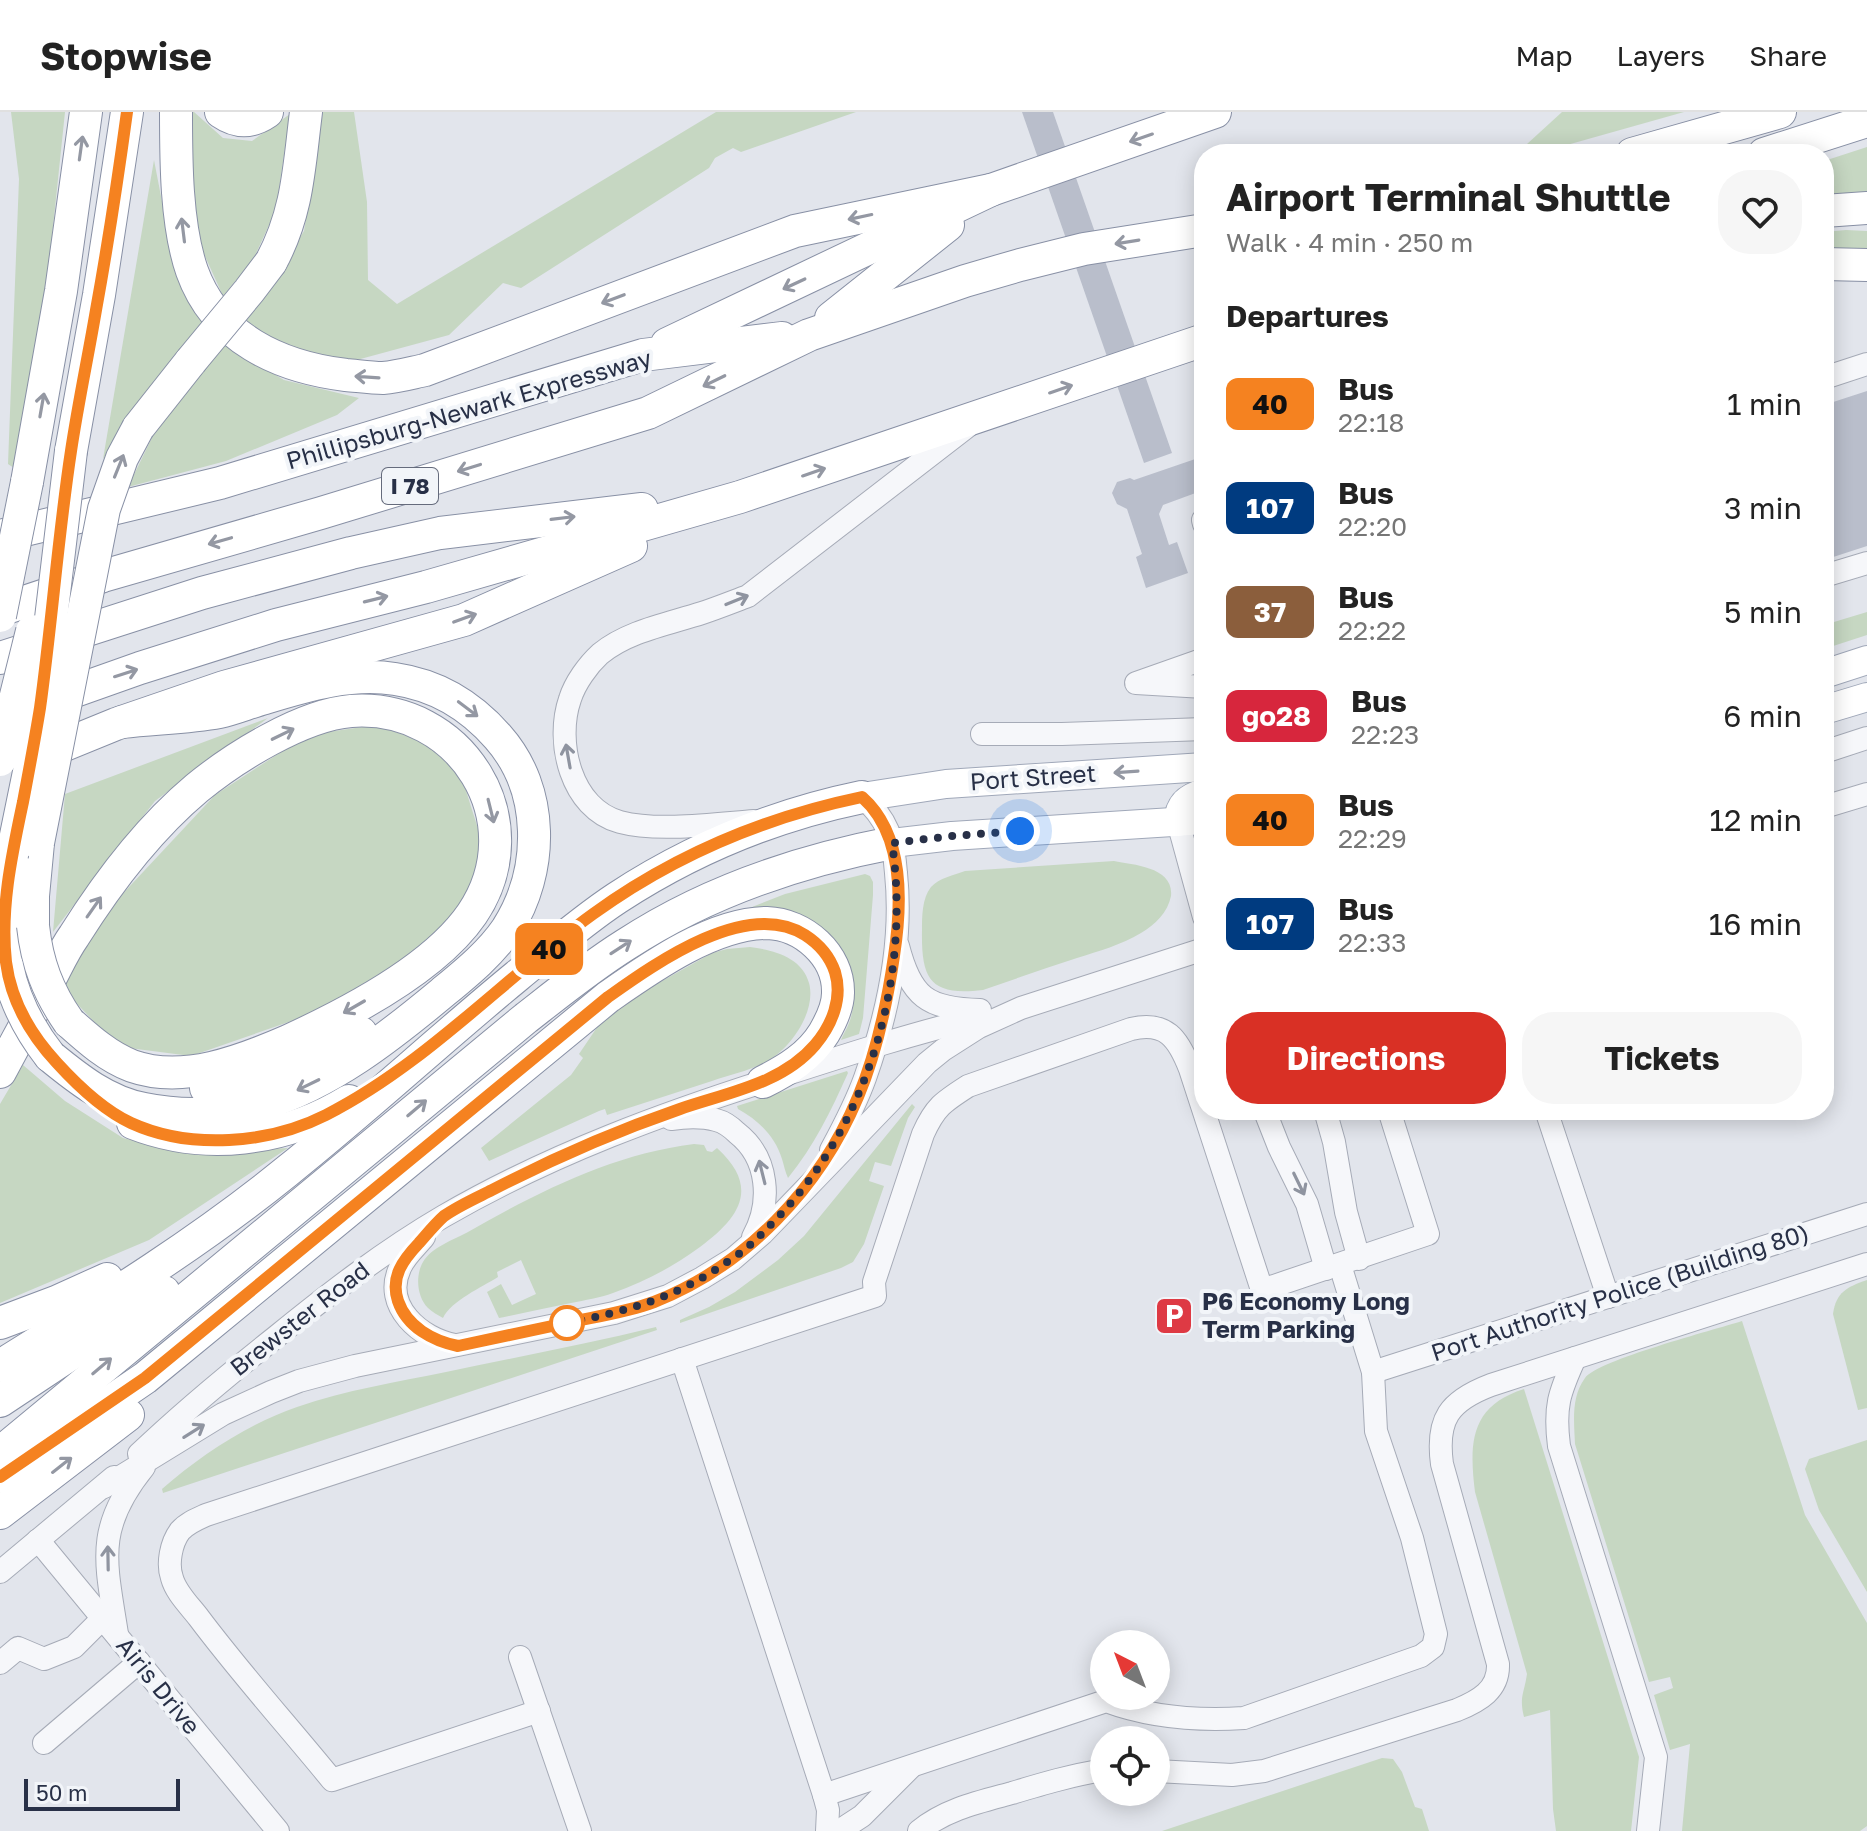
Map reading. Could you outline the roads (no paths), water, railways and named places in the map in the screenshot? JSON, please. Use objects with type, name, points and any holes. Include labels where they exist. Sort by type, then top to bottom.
[{"type":"highway","points":[[0,613],[61,291],[86,112]]},
{"type":"highway","points":[[0,760],[71,451],[102,279],[127,112]]},
{"type":"highway","points":[[176,112],[184,240],[193,273],[208,302],[232,329],[268,355],[314,370],[357,376],[382,378],[425,370],[795,231],[991,190]]},
{"type":"highway","points":[[221,112],[236,120],[246,121],[257,119],[267,112]]},
{"type":"highway","points":[[306,112],[293,210],[280,245],[249,291],[138,428],[122,458],[104,509],[25,849],[6,890],[4,928],[7,966],[22,1014],[50,1056],[112,1112],[129,1122],[166,1134],[208,1139],[268,1135],[320,1118],[394,1072],[453,1028]]},
{"type":"highway","points":[[643,355],[991,190],[1215,112]]},
{"type":"highway","points":[[1667,144],[1780,112]]},
{"type":"highway","points":[[1795,144],[1867,121]]},
{"type":"highway","points":[[809,335],[991,190]]},
{"type":"highway","points":[[1834,210],[1867,208]]},
{"type":"highway","name":"I 78","points":[[809,335],[1020,265],[1084,249],[1194,232]]},
{"type":"highway","points":[[1834,264],[1867,265]]},
{"type":"highway","name":"Phillipsburg-Newark Expressway","points":[[0,536],[233,479],[643,355],[809,335]]},
{"type":"highway","name":"Phillipsburg-Newark Expressway","points":[[0,613],[103,576],[336,509],[648,413],[809,335]]},
{"type":"highway","name":"I 78","points":[[0,773],[122,722],[255,677],[464,620],[740,497],[1194,343]]},
{"type":"highway","points":[[71,451],[25,849],[34,880],[33,926],[37,958],[53,998],[69,1022],[100,1055],[125,1072],[167,1087],[219,1087],[276,1072],[340,1044],[422,999],[483,956]]},
{"type":"highway","points":[[0,718],[276,625],[426,587],[740,497]]},
{"type":"highway","name":"I 78","points":[[0,658],[202,593],[440,533],[740,497]]},
{"type":"highway","points":[[50,1056],[81,1080],[126,1105],[182,1114],[246,1108],[303,1088],[343,1066],[411,1018],[483,956],[505,932],[521,901],[533,858],[534,827],[529,796],[511,753],[491,729],[456,701],[428,686],[382,677],[364,677],[300,688],[220,712],[122,722]]},
{"type":"highway","points":[[0,1046],[140,845],[183,801],[214,775],[248,753],[317,719],[349,711],[365,711],[414,720],[443,737],[467,759],[489,799],[496,842],[492,873],[480,901],[464,925],[416,968],[319,1026],[262,1052],[205,1069],[172,1072],[143,1069],[116,1059],[69,1022]]},
{"type":"highway","points":[[0,1366],[139,1279],[253,1198],[312,1151],[453,1028],[570,932],[619,897],[696,853],[746,830],[862,797]]},
{"type":"highway","points":[[0,1453],[553,997],[625,944],[692,907],[760,878],[827,857],[892,843]]},
{"type":"highway","points":[[0,1477],[145,1378],[586,1013],[653,967],[700,942],[753,924],[778,924],[801,932],[820,946],[833,966],[838,993],[832,1018],[817,1043],[789,1067],[763,1082]]},
{"type":"highway","points":[[0,1072],[73,937]]},
{"type":"highway","points":[[0,1513],[169,1381],[282,1282],[454,1122]]},
{"type":"highway","points":[[0,1401],[218,1257],[357,1158]]},
{"type":"highway","points":[[0,1323],[124,1271],[253,1198]]},
{"type":"main road","points":[[1834,671],[1867,660]]},
{"type":"main road","points":[[1834,707],[1867,697]]},
{"type":"main road","name":"Port Street","points":[[862,797],[946,784],[1194,768]]},
{"type":"main road","points":[[1191,821],[1178,813],[1186,800],[1194,796]]},
{"type":"main road","points":[[892,843],[952,836],[1191,821]]},
{"type":"street","points":[[1834,375],[1867,364]]},
{"type":"street","points":[[777,819],[664,827],[621,823],[597,810],[574,782],[567,760],[565,720],[575,687],[599,655],[615,644],[748,596],[982,416]]},
{"type":"street","points":[[1834,573],[1867,563]]},
{"type":"street","points":[[1194,663],[1136,683],[1194,686]]},
{"type":"street","points":[[982,734],[1194,729]]},
{"type":"street","points":[[1834,749],[1867,738]]},
{"type":"street","points":[[1834,804],[1867,794]]},
{"type":"street","name":"Brewster Road","points":[[801,1192],[831,1150],[858,1098],[875,1046],[897,940],[898,887],[892,843],[880,816],[862,797]]},
{"type":"street","points":[[1191,821],[1194,843]]},
{"type":"street","points":[[897,940],[913,986],[932,1002],[962,1010],[1021,1008]]},
{"type":"street","name":"Brewster Road","points":[[0,1572],[104,1487],[199,1400],[324,1297],[444,1216],[507,1182],[642,1122],[875,1046],[1021,1008],[1194,952]]},
{"type":"street","name":"Brewster Road","points":[[104,1487],[223,1414],[299,1381],[355,1366],[614,1313],[651,1303],[702,1278],[748,1246],[927,1063],[961,1038],[1021,1008]]},
{"type":"street","points":[[539,1711],[332,1780],[175,1586],[170,1575],[173,1546],[181,1531],[206,1515],[875,1296],[874,1282],[923,1134],[932,1115],[968,1086],[1145,1026],[1159,1028],[1177,1042],[1194,1084]]},
{"type":"street","points":[[642,1122],[692,1117],[715,1120],[745,1139],[759,1160],[765,1188],[763,1215],[748,1246]]},
{"type":"street","points":[[1206,1120],[1262,1290],[1428,1234],[1392,1120]]},
{"type":"street","points":[[824,1795],[1106,1701],[1132,1711],[1220,1720],[1244,1718],[1421,1656],[1433,1647],[1436,1634],[1412,1538],[1376,1431],[1373,1372],[1342,1264],[1307,1204],[1268,1120]]},
{"type":"street","points":[[1328,1120],[1346,1212],[1342,1264]]},
{"type":"street","points":[[1549,1120],[1608,1297]]},
{"type":"street","name":"Port Authority Police (Building 80)","points":[[1373,1372],[1867,1214]]},
{"type":"street","points":[[444,1216],[401,1264],[395,1284],[400,1306],[413,1325],[435,1339],[458,1346]]},
{"type":"street","points":[[1170,1772],[1232,1775],[1264,1771],[1457,1710],[1485,1695],[1496,1681],[1498,1664],[1442,1464],[1443,1422],[1453,1407],[1467,1395],[1867,1264]]},
{"type":"street","points":[[1575,1358],[1557,1408],[1559,1446],[1656,1757],[1648,1831]]},
{"type":"street","points":[[682,1359],[824,1795],[828,1810],[827,1831]]},
{"type":"street","points":[[0,1663],[18,1648],[44,1659],[110,1627],[109,1532],[120,1501],[153,1457]]},
{"type":"street","name":"Airis Drive","points":[[38,1540],[278,1831]]},
{"type":"street","points":[[520,1657],[580,1831]]},
{"type":"street","points":[[44,1743],[139,1662]]},
{"type":"street","points":[[839,1831],[862,1816],[912,1766]]},
{"type":"street","points":[[919,1831],[961,1808],[1090,1772]]},
{"type":"place","name":"P6 Economy Long Term Parking","points":[[1174,1316]]}]
